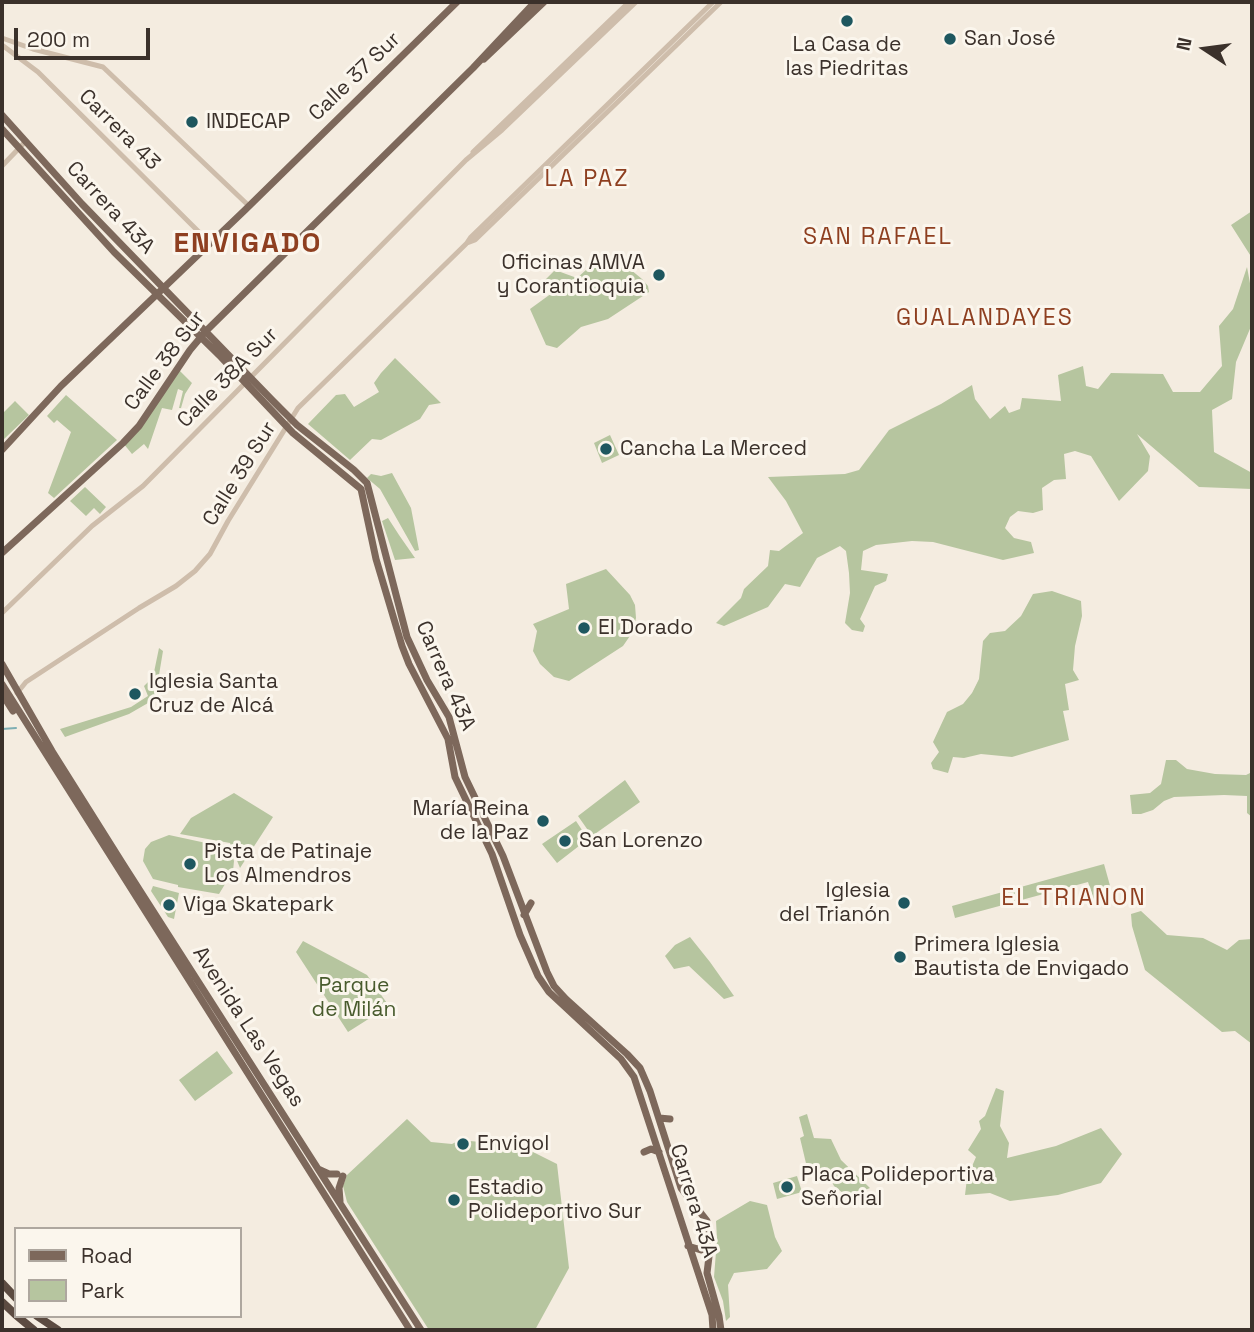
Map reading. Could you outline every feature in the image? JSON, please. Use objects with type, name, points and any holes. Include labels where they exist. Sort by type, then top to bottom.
[{"type":"highway","points":[[19,1318],[34,1330]]},
{"type":"highway","points":[[40,1318],[58,1330]]},
{"type":"main road","name":"Calle 37 Sur","points":[[2,450],[61,386],[457,2]]},
{"type":"main road","name":"Calle 38 Sur","points":[[2,551],[123,443],[139,426],[203,334],[473,68],[536,2]]},
{"type":"main road","name":"Calle 38 Sur","points":[[473,68],[493,53],[544,2]]},
{"type":"main road","name":"Carrera 43A","points":[[2,115],[159,291]]},
{"type":"main road","name":"Carrera 43A","points":[[2,129],[247,380],[289,424],[301,442],[361,489],[376,559],[402,646],[448,739],[455,777],[492,854],[520,935],[538,976],[549,992],[629,1068],[639,1088],[687,1246],[712,1315],[713,1330]]},
{"type":"main road","name":"Carrera 43A","points":[[289,424],[354,470],[369,489],[407,637],[449,718],[465,778],[503,856],[551,981],[576,1009],[634,1060],[643,1074],[681,1188],[709,1227],[707,1273],[721,1330]]},
{"type":"main road","name":"Avenida Las Vegas","points":[[2,664],[115,851],[421,1330]]},
{"type":"main road","name":"Avenida Las Vegas","points":[[2,670],[18,692]]},
{"type":"main road","name":"Avenida Las Vegas","points":[[2,684],[410,1330]]},
{"type":"main road","name":"Avenida Las Vegas","points":[[2,694],[41,746]]},
{"type":"main road","points":[[30,729],[40,730]]},
{"type":"main road","points":[[98,838],[110,852],[115,851]]},
{"type":"main road","points":[[524,915],[531,904]]},
{"type":"main road","points":[[659,1118],[670,1119]]},
{"type":"main road","points":[[645,1152],[651,1149],[659,1152]]},
{"type":"main road","points":[[317,1168],[340,1175],[341,1206]]},
{"type":"main road","points":[[679,1219],[687,1211],[699,1210]]},
{"type":"main road","points":[[687,1246],[696,1250],[710,1247]]},
{"type":"street","name":"Calle 38A Sur","points":[[470,157],[479,145],[629,2]]},
{"type":"street","name":"Calle 38A Sur","points":[[2,613],[92,526],[143,486],[470,157],[502,130],[636,2]]},
{"type":"street","name":"Calle 39 Sur","points":[[18,692],[30,680],[195,571],[210,554],[298,408],[713,2]]},
{"type":"street","name":"Calle 39 Sur","points":[[467,243],[475,240],[721,2]]},
{"type":"street","name":"Carrera 43","points":[[2,38],[107,69],[249,206]]},
{"type":"street","name":"Carrera 43","points":[[2,45],[38,72],[210,243]]},
{"type":"street","points":[[2,166],[26,142]]},
{"type":"green space","points":[[1252,211],[1252,258],[1231,225]]},
{"type":"green space","points":[[605,260],[625,265],[642,279],[649,292],[608,319],[581,327],[557,348],[546,345],[530,309],[552,293],[543,282],[555,270],[577,278],[596,261]]},
{"type":"green space","points":[[1247,267],[1252,294],[1252,324],[1236,362],[1232,399],[1212,410],[1214,452],[1252,473],[1252,489],[1199,487],[1137,434],[1150,456],[1148,471],[1119,501],[1091,456],[1075,451],[1064,454],[1066,479],[1054,480],[1042,488],[1043,510],[1033,513],[1018,511],[1010,517],[1005,528],[1014,538],[1031,542],[1034,553],[1003,560],[933,542],[912,541],[876,545],[863,551],[861,570],[888,574],[886,581],[875,586],[860,619],[865,626],[863,632],[852,630],[845,623],[850,593],[849,573],[846,551],[840,546],[817,558],[800,587],[785,584],[768,607],[724,626],[716,623],[741,598],[744,589],[768,566],[770,550],[779,551],[803,533],[786,501],[768,477],[845,474],[859,470],[889,430],[972,385],[975,399],[990,419],[1005,406],[1009,413],[1020,409],[1022,398],[1061,401],[1058,375],[1083,366],[1086,386],[1098,389],[1111,373],[1163,374],[1173,392],[1200,392],[1222,366],[1219,326],[1233,309]]},
{"type":"green space","points":[[395,358],[441,403],[429,405],[420,419],[381,440],[372,439],[350,460],[308,424],[336,395],[345,394],[354,407],[379,392],[374,383]]},
{"type":"green space","points":[[178,369],[192,383],[181,408],[183,391],[178,389],[172,410],[162,408],[148,449],[144,444],[132,454],[123,443]]},
{"type":"green space","points":[[66,395],[117,440],[54,498],[48,493],[71,432],[57,420],[54,423],[47,416]]},
{"type":"green space","points":[[15,401],[29,415],[2,441],[2,414]]},
{"type":"green space","name":"Cancha La Merced","points":[[610,435],[619,455],[602,463],[594,443]]},
{"type":"green space","points":[[392,473],[411,508],[419,550],[415,551],[380,489],[367,478],[371,474],[381,476]]},
{"type":"green space","points":[[85,487],[106,507],[100,514],[94,508],[86,516],[70,501]]},
{"type":"green space","points":[[388,518],[415,558],[395,560],[382,521]]},
{"type":"green space","name":"El Dorado","points":[[606,569],[630,595],[635,605],[636,618],[632,633],[623,646],[569,681],[554,677],[540,664],[533,651],[537,631],[533,624],[569,609],[566,584]]},
{"type":"green space","points":[[1052,591],[1081,601],[1082,616],[1073,670],[1079,680],[1065,684],[1069,710],[1063,711],[1069,740],[1012,757],[981,754],[964,758],[953,757],[948,773],[933,769],[931,763],[939,752],[933,742],[947,712],[963,704],[979,679],[983,641],[990,633],[1005,631],[1021,616],[1033,594]]},
{"type":"green space","points":[[159,648],[163,651],[155,699],[129,714],[65,737],[60,729],[131,707],[148,696],[144,686],[153,677]]},
{"type":"green space","points":[[1166,760],[1176,760],[1187,769],[1215,774],[1246,775],[1252,772],[1252,817],[1247,813],[1247,796],[1224,795],[1174,797],[1153,810],[1132,814],[1130,795],[1150,793],[1161,784]]},
{"type":"green space","points":[[625,780],[640,802],[592,836],[578,816]]},
{"type":"green space","points":[[234,793],[273,817],[240,868],[230,843],[180,834],[191,818]]},
{"type":"green space","name":"San Lorenzo","points":[[576,821],[588,839],[557,863],[542,844]]},
{"type":"green space","name":"Pista de Patinaje Los Almendros","points":[[169,835],[220,846],[231,853],[233,871],[219,894],[178,887],[153,879],[143,861],[145,849],[151,842]]},
{"type":"green space","points":[[1104,864],[1114,900],[1096,906],[1088,882],[955,918],[952,906]]},
{"type":"green space","name":"Viga Skatepark","points":[[153,886],[179,893],[174,919],[168,917],[151,891]]},
{"type":"green space","points":[[1141,911],[1167,935],[1203,938],[1227,950],[1239,940],[1252,939],[1252,1044],[1235,1031],[1222,1032],[1145,970],[1131,914]]},
{"type":"green space","points":[[690,937],[734,996],[724,999],[689,966],[674,969],[665,956],[675,945]]},
{"type":"green space","name":"Parque de Milán","points":[[303,941],[367,975],[389,1006],[348,1032],[296,952]]},
{"type":"green space","points":[[217,1051],[233,1073],[195,1101],[179,1080]]},
{"type":"green space","points":[[996,1088],[1004,1091],[1000,1126],[1009,1143],[1007,1158],[1056,1146],[1101,1128],[1122,1154],[1101,1183],[1058,1195],[1010,1201],[990,1193],[965,1195],[967,1178],[976,1157],[968,1150],[981,1129],[979,1121],[985,1116]]},
{"type":"green space","points":[[807,1114],[814,1138],[831,1139],[841,1160],[870,1188],[848,1197],[834,1186],[827,1172],[809,1176],[800,1138],[804,1136],[799,1117]]},
{"type":"green space","points":[[407,1119],[431,1142],[452,1144],[460,1140],[521,1146],[557,1164],[569,1268],[535,1330],[429,1330],[347,1202],[343,1186],[347,1175]]},
{"type":"green space","name":"Placa Polideportiva Señorial","points":[[797,1176],[802,1192],[777,1199],[773,1183]]},
{"type":"green space","points":[[750,1201],[767,1205],[775,1237],[782,1251],[767,1269],[734,1273],[728,1285],[730,1317],[726,1321],[723,1301],[714,1277],[716,1221]]},
{"type":"waterway","points":[[2,729],[16,728]]},
{"type":"place","name":"La Casa de las Piedritas","points":[[847,21]]},
{"type":"place","name":"San José","points":[[950,39]]},
{"type":"place","name":"INDECAP","points":[[192,122]]},
{"type":"place","name":"Oficinas AMVA y Corantioquia","points":[[659,275]]},
{"type":"place","name":"Cancha La Merced","points":[[606,449]]},
{"type":"place","name":"El Dorado","points":[[584,628]]},
{"type":"place","name":"Iglesia Santa Cruz de Alcá","points":[[135,694]]},
{"type":"place","name":"María Reina de la Paz","points":[[543,821]]},
{"type":"place","name":"San Lorenzo","points":[[565,841]]},
{"type":"place","name":"Pista de Patinaje Los Almendros","points":[[190,864]]},
{"type":"place","name":"Iglesia del Trianón","points":[[904,903]]},
{"type":"place","name":"Viga Skatepark","points":[[169,905]]},
{"type":"place","name":"Primera Iglesia Bautista de Envigado","points":[[900,957]]},
{"type":"place","name":"Envigol","points":[[463,1144]]},
{"type":"place","name":"Placa Polideportiva Señorial","points":[[787,1187]]},
{"type":"place","name":"Estadio Polideportivo Sur","points":[[454,1200]]},
{"type":"district","name":"LA PAZ","points":[[587,180]]},
{"type":"district","name":"SAN RAFAEL","points":[[878,238]]},
{"type":"district","name":"ENVIGADO","points":[[248,244]]},
{"type":"district","name":"GUALANDAYES","points":[[985,319]]},
{"type":"district","name":"EL TRIANON","points":[[1074,899]]}]
